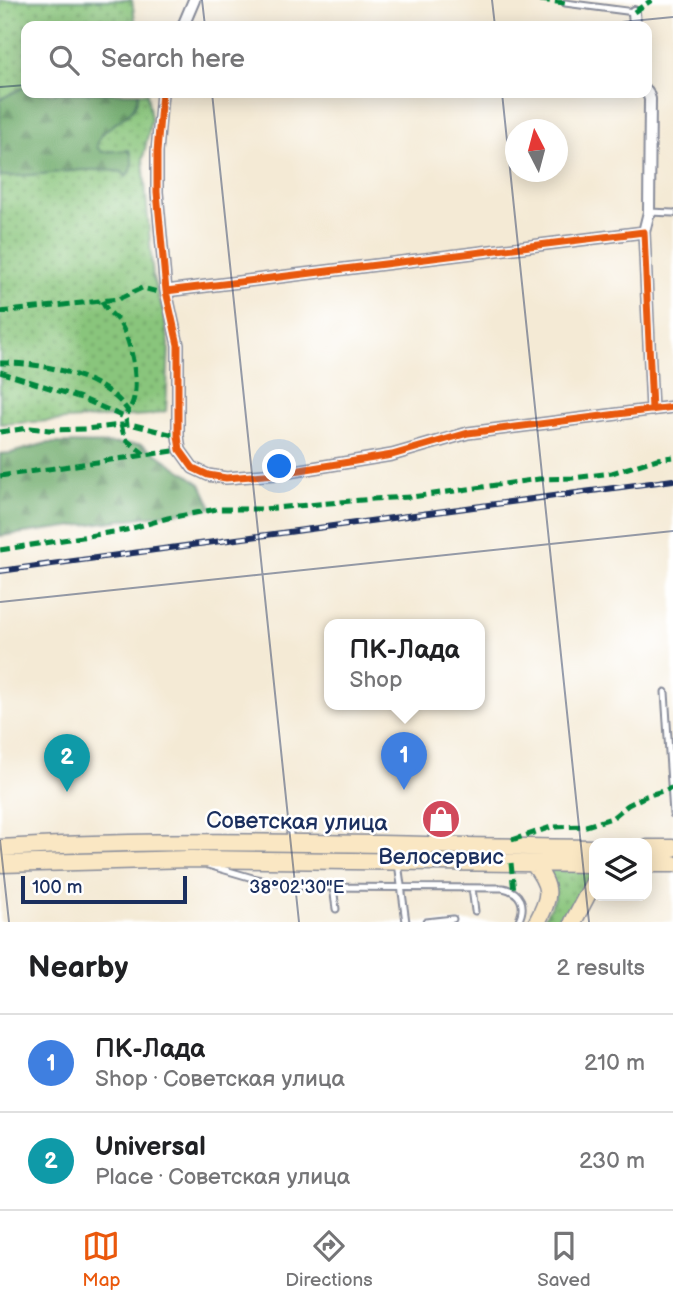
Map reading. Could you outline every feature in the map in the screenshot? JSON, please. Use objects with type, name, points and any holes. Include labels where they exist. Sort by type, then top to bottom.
[{"type":"main road","name":"Советская улица","points":[[0,848],[55,845],[237,859],[290,844],[589,848]]},
{"type":"main road","points":[[652,848],[673,848]]},
{"type":"main road","name":"Советская улица","points":[[0,864],[191,859],[589,864]]},
{"type":"main road","points":[[533,863],[545,879],[548,892],[546,905],[537,922]]},
{"type":"main road","points":[[652,864],[673,864]]},
{"type":"main road","points":[[573,922],[589,892]]},
{"type":"street","points":[[185,21],[194,0]]},
{"type":"street","points":[[634,12],[635,21]]},
{"type":"street","points":[[161,98],[156,152],[157,192],[166,292],[178,345],[178,436],[180,450],[193,468],[208,475],[226,478],[276,474],[392,455],[468,433],[673,407]]},
{"type":"street","points":[[650,98],[649,212],[644,232],[652,410]]},
{"type":"street","points":[[166,292],[644,232]]},
{"type":"lane","points":[[565,3],[634,12]]},
{"type":"lane","points":[[649,212],[673,213]]},
{"type":"lane","points":[[665,692],[673,814]]},
{"type":"lane","points":[[290,827],[290,844]]},
{"type":"lane","points":[[237,859],[286,884],[333,887],[502,888],[514,892],[522,904],[522,915],[518,922]]},
{"type":"lane","points":[[398,862],[406,922]]},
{"type":"lane","points":[[333,887],[335,909]]},
{"type":"lane","points":[[472,888],[475,911]]},
{"type":"lane","points":[[426,922],[453,919]]},
{"type":"green space","points":[[0,0],[132,0],[135,21],[21,21],[21,98],[148,98],[151,120],[143,159],[153,278],[169,344],[166,411],[149,415],[0,424]]},
{"type":"green space","points":[[21,88],[21,98],[138,98],[133,109],[106,130],[97,147],[102,152],[129,150],[132,158],[130,171],[126,177],[122,172],[107,170],[0,176],[0,99]]},
{"type":"green space","points":[[47,443],[142,444],[201,484],[212,508],[0,536],[0,454]]},
{"type":"green space","points":[[548,870],[589,870],[589,879],[566,922],[542,922],[555,898]]},
{"type":"railway","points":[[0,571],[673,480]]},
{"type":"marked path","points":[[540,0],[565,3]]},
{"type":"marked path","points":[[634,12],[652,0]]},
{"type":"marked path","points":[[0,312],[118,299],[142,288],[166,291]]},
{"type":"marked path","points":[[102,301],[124,330],[132,354],[135,392],[128,411]]},
{"type":"marked path","points":[[0,363],[52,368],[88,380],[117,399],[128,411],[124,417]]},
{"type":"marked path","points":[[0,372],[81,398],[124,417],[127,422]]},
{"type":"marked path","points":[[0,432],[29,428],[86,429],[130,424],[178,436]]},
{"type":"marked path","points":[[121,425],[125,439],[144,454]]},
{"type":"marked path","points":[[0,476],[180,450]]},
{"type":"marked path","points":[[0,550],[126,530],[168,518],[217,509],[264,509],[412,497],[539,479],[612,473],[657,459],[673,457]]},
{"type":"marked path","points":[[512,840],[551,827],[586,826],[612,818],[628,805],[672,788]]},
{"type":"marked path","points":[[511,863],[514,892]]},
{"type":"cycle path","points":[[162,98],[157,192],[166,291],[178,345],[178,436],[180,450],[193,468],[208,475],[226,478],[276,474],[392,455],[468,433],[673,407]]},
{"type":"cycle path","points":[[166,291],[644,232],[652,410]]},
{"type":"place","name":"ПК-Лада","points":[[404,790]]},
{"type":"place","name":"Universal","points":[[67,792]]},
{"type":"place","name":"Велосервис","points":[[441,819]]}]
